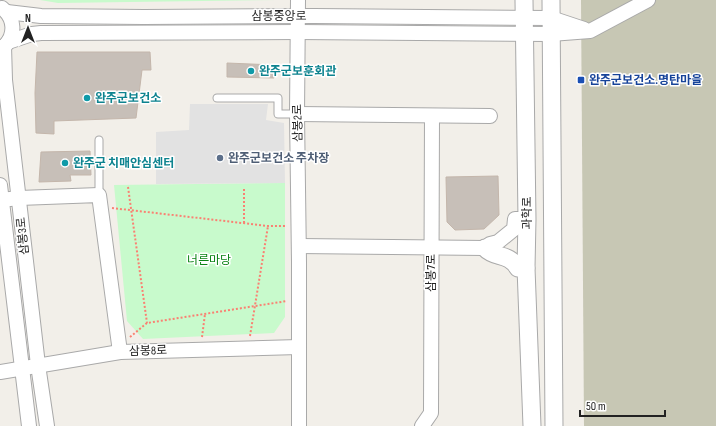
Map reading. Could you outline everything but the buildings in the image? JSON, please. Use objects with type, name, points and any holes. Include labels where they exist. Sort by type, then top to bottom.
[{"type":"street","name":"삼봉2로","points":[[298,0],[297,114],[299,426]]},
{"type":"street","name":"과학로","points":[[524,0],[527,219],[526,268],[532,426]]},
{"type":"street","points":[[551,0],[554,426]]},
{"type":"street","points":[[551,26],[590,31],[648,0]]},
{"type":"street","name":"삼봉중앙로","points":[[3,9],[41,16],[297,16],[524,26]]},
{"type":"street","name":"삼봉3로","points":[[3,9],[12,23],[12,30],[4,46],[5,80],[38,365],[47,426]]},
{"type":"street","name":"삼봉중앙로","points":[[4,46],[32,34],[41,33],[298,32],[551,26]]},
{"type":"street","points":[[297,114],[490,116]]},
{"type":"street","name":"삼봉7로","points":[[422,426],[431,413],[432,116]]},
{"type":"street","name":"삼봉3로","points":[[0,185],[30,426]]},
{"type":"street","points":[[1,200],[99,195],[120,352]]},
{"type":"street","points":[[299,246],[486,248],[490,244],[498,242],[514,229],[515,219],[527,219]]},
{"type":"street","points":[[486,248],[489,252],[514,261],[518,268],[526,268]]},
{"type":"street","name":"삼봉8로","points":[[0,372],[120,352],[299,347]]},
{"type":"lane","points":[[217,98],[278,98],[278,114],[297,114]]},
{"type":"lane","points":[[99,140],[99,195]]},
{"type":"path","points":[[128,187],[147,323]]},
{"type":"path","points":[[244,187],[244,223]]},
{"type":"path","points":[[109,208],[268,226],[288,226]]},
{"type":"path","points":[[250,337],[268,226]]},
{"type":"path","points":[[129,338],[147,323],[288,301]]},
{"type":"path","points":[[202,339],[205,314]]},
{"type":"shaded area","points":[[581,0],[716,0],[716,426],[584,426]]},
{"type":"shaded area","name":"완주군보건소 주차장","points":[[190,104],[268,104],[266,120],[284,123],[285,183],[156,184],[156,132],[189,130]]},
{"type":"green space","points":[[40,0],[277,0],[58,3]]},
{"type":"green space","name":"너른마당","points":[[285,183],[285,317],[274,333],[143,339],[127,321],[114,185]]},
{"type":"place","name":"완주군보훈회관","points":[[251,71]]},
{"type":"place","name":"완주군보건소.명탄마을","points":[[581,80]]},
{"type":"place","name":"완주군보건소","points":[[87,98]]},
{"type":"place","name":"완주군보건소 주차장","points":[[220,158]]},
{"type":"place","name":"완주군 치매안심센터","points":[[65,163]]}]
